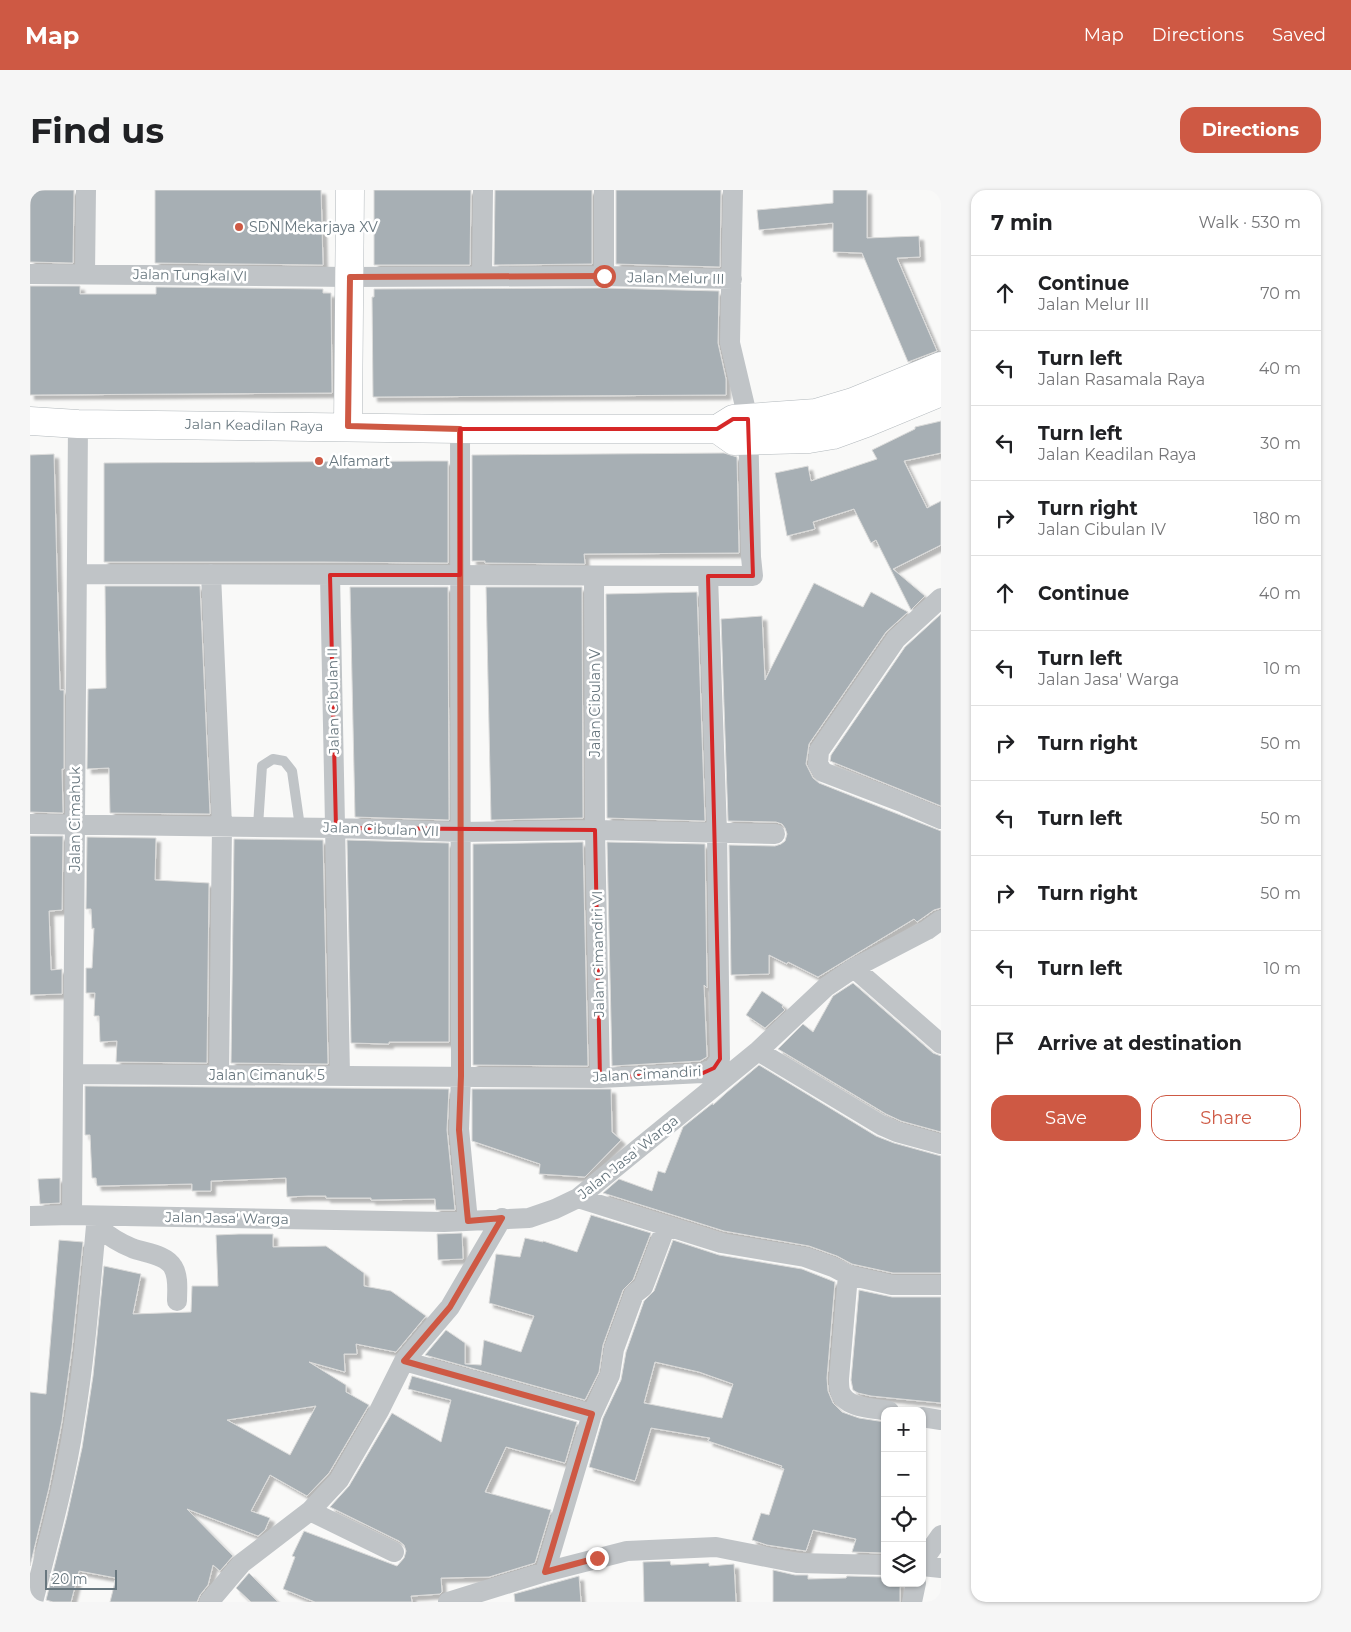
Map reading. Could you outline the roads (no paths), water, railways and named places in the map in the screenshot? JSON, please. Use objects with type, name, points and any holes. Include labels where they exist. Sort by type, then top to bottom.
[{"type":"street","points":[[85,274],[86,190]]},
{"type":"street","points":[[348,426],[350,190]]},
{"type":"street","points":[[482,276],[483,190]]},
{"type":"street","points":[[604,190],[604,276]]},
{"type":"street","points":[[77,574],[753,576],[748,430],[730,342],[733,190]]},
{"type":"street","name":"Jalan Tungkal VI","points":[[30,274],[350,277]]},
{"type":"street","name":"Jalan Melur III","points":[[350,277],[604,276],[732,279]]},
{"type":"street","points":[[748,430],[853,402],[941,366]]},
{"type":"street","points":[[748,430],[809,439],[832,435],[941,392]]},
{"type":"street","name":"Jalan Keadilan Raya","points":[[30,421],[78,424],[348,426],[460,429],[717,429],[733,419],[748,430]]},
{"type":"street","name":"Jalan Cimahuk","points":[[72,1215],[78,424]]},
{"type":"street","points":[[460,429],[461,1076],[459,1130],[468,1221]]},
{"type":"street","points":[[211,574],[222,826],[219,1075]]},
{"type":"street","name":"Jalan Cibulan II","points":[[330,575],[340,1076]]},
{"type":"street","name":"Jalan Cibulan V","points":[[594,576],[595,830]]},
{"type":"street","points":[[708,576],[716,676],[717,832]]},
{"type":"street","points":[[941,598],[896,639],[819,750],[818,764],[823,772],[941,819]]},
{"type":"street","points":[[30,824],[75,825]]},
{"type":"street","name":"Jalan Cibulan VII","points":[[75,825],[258,826],[461,832],[595,830],[775,834]]},
{"type":"street","name":"Jalan Cimandiri VI","points":[[595,830],[600,1078]]},
{"type":"street","name":"Jalan Cimandiri","points":[[461,1076],[600,1078],[703,1073],[714,1068],[720,1059],[717,832]]},
{"type":"street","name":"Jalan Jasa' Warga","points":[[30,1216],[72,1215],[95,1221],[424,1222],[529,1218],[578,1198],[758,1051],[826,987],[854,968],[927,930],[941,920]]},
{"type":"street","points":[[854,968],[941,1044]]},
{"type":"street","points":[[758,1051],[881,1124],[897,1132],[941,1144]]},
{"type":"street","name":"Jalan Cimanuk 5","points":[[73,1074],[461,1076]]},
{"type":"street","points":[[578,1198],[721,1243],[805,1257],[848,1274],[892,1285],[941,1285]]},
{"type":"street","points":[[209,1602],[242,1563],[310,1511],[339,1480],[379,1411],[404,1361],[450,1307],[502,1218]]},
{"type":"street","points":[[95,1221],[131,1248],[167,1260],[173,1266],[177,1278],[177,1301]]},
{"type":"street","points":[[33,1602],[63,1480],[74,1424],[89,1314],[95,1221]]},
{"type":"street","points":[[545,1572],[592,1414],[610,1375],[614,1349],[634,1294],[645,1282],[666,1226]]},
{"type":"street","points":[[848,1274],[839,1379],[840,1391],[843,1398],[851,1404],[881,1410]]},
{"type":"street","points":[[404,1361],[592,1414]]},
{"type":"street","points":[[926,1418],[941,1420]]},
{"type":"street","points":[[310,1511],[394,1552]]},
{"type":"street","points":[[926,1558],[941,1535]]},
{"type":"street","points":[[448,1602],[505,1593],[545,1572],[627,1551],[716,1547],[797,1563],[881,1565]]},
{"type":"street","points":[[926,1565],[941,1568]]},
{"type":"street","points":[[912,1602],[915,1587]]},
{"type":"lane","points":[[258,826],[262,766],[273,759],[284,761],[292,771],[300,827]]},
{"type":"place","name":"SDN Mekarjaya XV","points":[[239,227]]},
{"type":"place","name":"Alfamart","points":[[319,461]]}]
